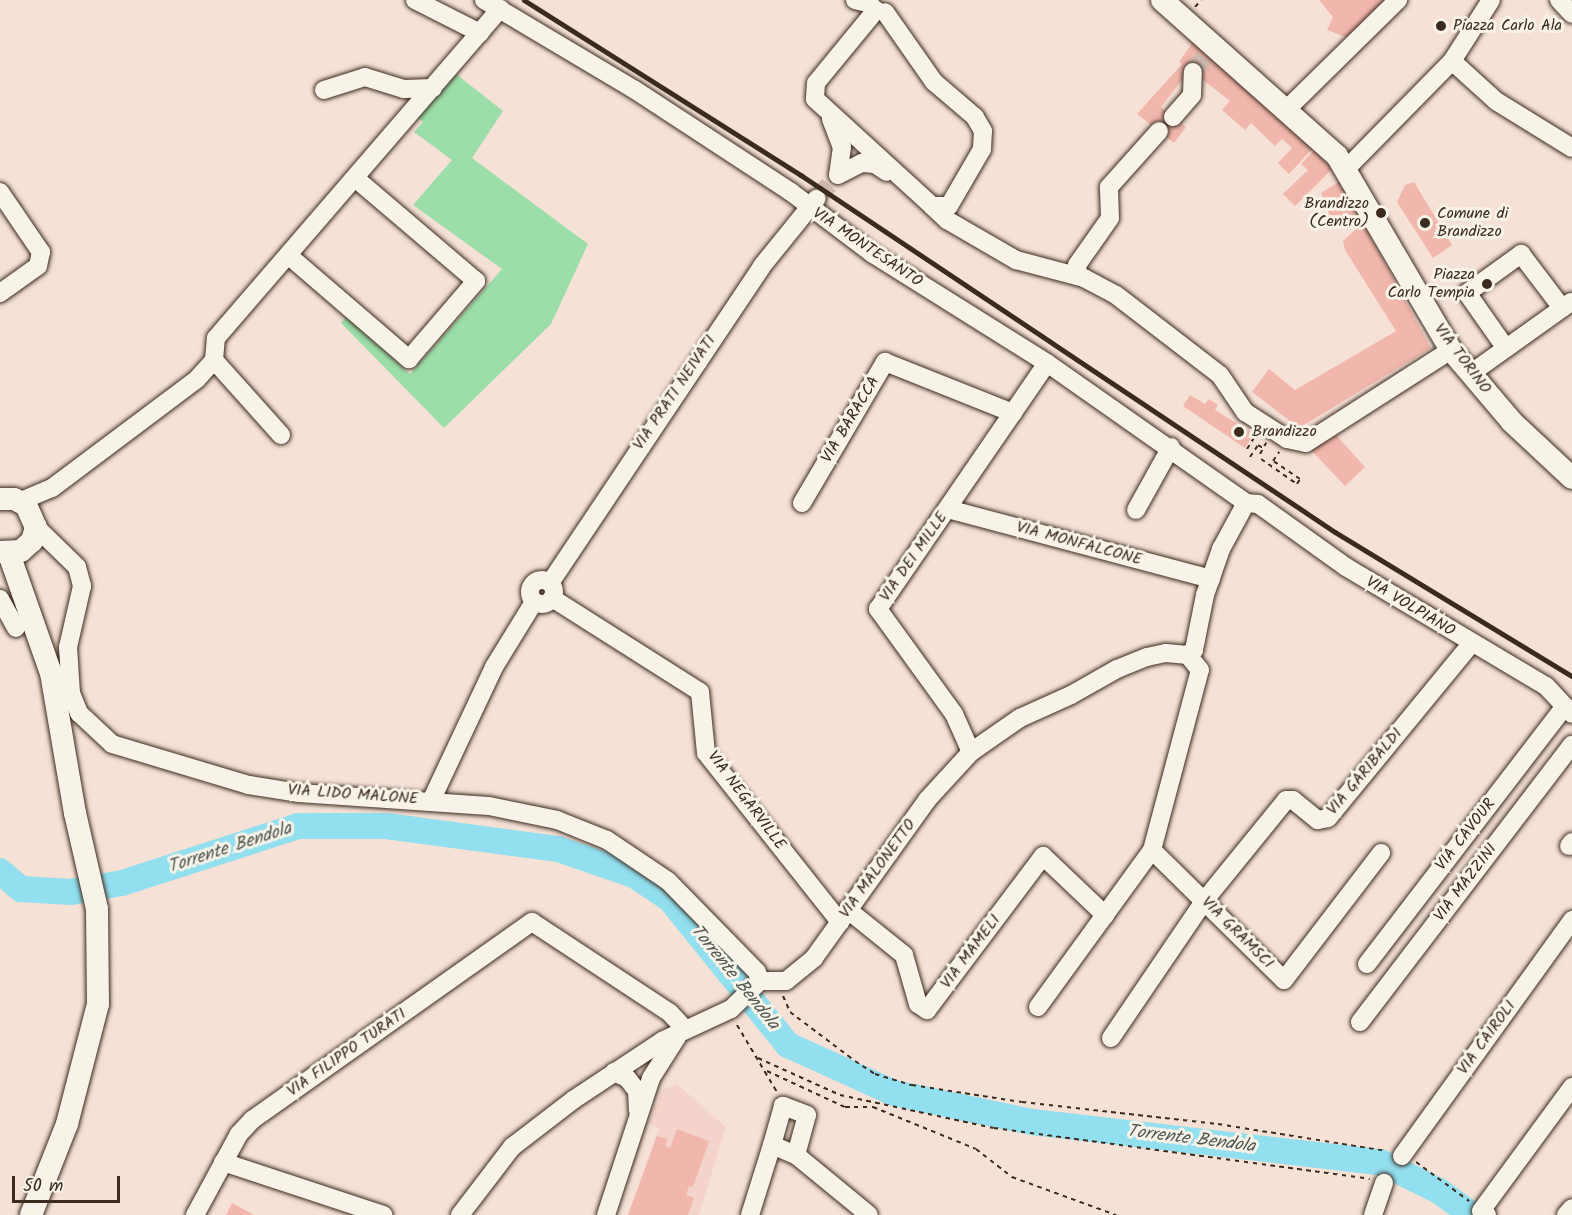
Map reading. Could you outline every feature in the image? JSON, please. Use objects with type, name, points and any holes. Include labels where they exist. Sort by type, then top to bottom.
[{"type":"main road","name":"VIA TORINO","points":[[1165,1],[1211,50],[1315,133],[1346,169],[1374,224],[1451,350],[1512,422],[1572,478]]},
{"type":"main road","points":[[18,528],[51,673],[75,813],[97,909],[98,1004],[68,1124],[31,1215]]},
{"type":"street","points":[[415,0],[480,33]]},
{"type":"street","name":"VIA MONTESANTO","points":[[484,0],[635,90],[791,192],[813,203],[873,254],[1047,363],[1171,447],[1246,503]]},
{"type":"street","points":[[1287,109],[1398,0]]},
{"type":"street","points":[[1346,169],[1452,61],[1491,0]]},
{"type":"street","points":[[1559,0],[1572,14]]},
{"type":"street","points":[[897,177],[815,99],[816,83],[876,4],[934,82],[975,117],[983,130],[982,149],[944,211]]},
{"type":"street","points":[[18,528],[52,488],[197,379],[214,360],[216,338],[500,9]]},
{"type":"street","points":[[1452,61],[1496,101],[1572,147]]},
{"type":"street","points":[[1173,117],[1192,95],[1193,72]]},
{"type":"street","points":[[324,90],[365,77],[404,88],[433,88]]},
{"type":"street","points":[[826,110],[843,147],[838,176],[862,163],[876,164],[1016,260],[1078,276],[1116,294],[1207,362],[1230,386],[1245,412],[1287,439],[1306,442],[1451,350]]},
{"type":"street","points":[[1078,276],[1077,265],[1110,218],[1109,187],[1159,131]]},
{"type":"street","points":[[288,255],[409,359],[476,281],[355,178]]},
{"type":"street","points":[[0,192],[41,252],[38,266],[0,293]]},
{"type":"street","name":"VIA PRATI NEIVATI","points":[[431,801],[494,667],[545,594],[698,358],[762,266],[813,203]]},
{"type":"street","points":[[1470,374],[1567,304],[1521,254],[1467,293],[1505,347]]},
{"type":"street","points":[[214,360],[281,435]]},
{"type":"street","name":"VIA BARACCA","points":[[802,503],[885,362],[1013,414]]},
{"type":"street","name":"VIA DEI MILLE","points":[[971,752],[954,714],[878,609],[1047,363]]},
{"type":"street","points":[[1136,510],[1171,447]]},
{"type":"street","points":[[1038,1007],[1152,850],[1200,670],[1188,655],[1194,651],[1211,579],[1221,549],[1246,503]]},
{"type":"street","name":"VIA VOLPIANO","points":[[1246,503],[1258,504],[1346,567],[1471,644],[1546,686],[1568,710]]},
{"type":"street","name":"VIA MONFALCONE","points":[[948,509],[1211,579]]},
{"type":"street","name":"VIA LIDO MALONE","points":[[18,528],[57,549],[77,567],[82,586],[68,647],[71,693],[79,712],[97,734],[131,752],[249,785],[299,793],[489,806],[557,820],[607,840],[668,881],[757,972],[763,983]]},
{"type":"street","name":"VIA NEGARVILLE","points":[[545,594],[700,692],[706,753],[844,916]]},
{"type":"street","points":[[0,599],[16,628]]},
{"type":"street","name":"VIA GARIBALDI","points":[[1204,901],[1286,801],[1293,800],[1318,820],[1328,818],[1471,644]]},
{"type":"street","name":"VIA MALONETTO","points":[[460,1215],[512,1148],[614,1072],[685,1029],[729,1009],[763,983],[786,981],[814,958],[927,800],[971,752],[1020,718],[1071,695],[1117,669],[1166,653],[1188,655]]},
{"type":"street","name":"VIA CAVOUR","points":[[1367,964],[1568,710]]},
{"type":"street","name":"VIA MAZZINI","points":[[1360,1022],[1572,745]]},
{"type":"street","name":"VIA GRAMSCI","points":[[1152,850],[1284,980],[1381,853]]},
{"type":"street","name":"VIA MAMELI","points":[[844,916],[904,955],[918,1004],[927,1010],[1043,855],[1105,915]]},
{"type":"street","points":[[1111,1038],[1204,901]]},
{"type":"street","name":"VIA CAIROLI","points":[[1402,1156],[1572,920]]},
{"type":"street","name":"VIA FILIPPO TURATI","points":[[195,1215],[223,1162],[252,1120],[532,922],[670,1013],[685,1029]]},
{"type":"street","points":[[606,1215],[637,1119],[662,1058],[685,1029]]},
{"type":"street","points":[[614,1072],[627,1078],[637,1091],[637,1119]]},
{"type":"street","points":[[1484,1213],[1572,1087]]},
{"type":"street","points":[[750,1215],[783,1106],[807,1115],[796,1155]]},
{"type":"street","points":[[772,1145],[796,1155],[869,1215]]},
{"type":"street","points":[[223,1162],[383,1215]]},
{"type":"street","points":[[1373,1215],[1384,1183]]},
{"type":"street","points":[[1566,1215],[1572,1208]]},
{"type":"path","points":[[1194,8],[1201,0]]},
{"type":"path","points":[[1247,449],[1258,432]]},
{"type":"path","points":[[1260,454],[1266,443]]},
{"type":"path","points":[[1250,457],[1257,445],[1263,448]]},
{"type":"path","points":[[1261,459],[1297,484],[1300,479],[1273,461],[1282,447]]},
{"type":"path","points":[[763,983],[790,1012],[875,1074],[912,1085],[1022,1102],[1218,1124],[1402,1156],[1436,1173],[1484,1213]]},
{"type":"path","points":[[729,1009],[767,1071],[783,1106]]},
{"type":"path","points":[[758,1058],[840,1095],[982,1126],[1384,1183]]},
{"type":"path","points":[[767,1071],[845,1107],[873,1107],[975,1149],[1012,1177],[1116,1215]]},
{"type":"shaded area","points":[[677,1084],[726,1127],[699,1215],[628,1215],[659,1128],[648,1124],[662,1090]]},
{"type":"green space","points":[[456,74],[503,111],[472,158],[588,244],[551,324],[444,428],[341,323],[346,317],[410,374],[502,269],[413,205],[452,160],[414,132],[423,122],[417,117]]},
{"type":"building","points":[[1319,0],[1392,0],[1353,40],[1327,30],[1333,17]]},
{"type":"building","points":[[1193,42],[1314,147],[1289,174],[1278,163],[1292,148],[1282,139],[1275,146],[1251,123],[1245,130],[1222,110],[1230,101],[1190,70],[1161,107],[1186,127],[1174,143],[1137,114],[1182,64],[1179,62]]},
{"type":"building","points":[[1315,149],[1334,167],[1295,206],[1283,194],[1308,170],[1301,164]]},
{"type":"building","points":[[1339,182],[1359,220],[1347,230],[1340,218],[1332,222],[1321,193]]},
{"type":"building","name":"Comune di Brandizzo","points":[[1414,182],[1452,245],[1433,258],[1397,202],[1405,185]]},
{"type":"building","points":[[1363,223],[1431,348],[1299,428],[1252,392],[1269,369],[1295,390],[1396,331],[1345,250],[1343,241]]},
{"type":"building","points":[[1190,395],[1205,404],[1209,399],[1218,405],[1215,410],[1254,434],[1245,448],[1183,406]]},
{"type":"building","points":[[1336,435],[1365,467],[1345,486],[1311,450]]},
{"type":"building","points":[[677,1129],[709,1141],[693,1187],[689,1186],[686,1195],[694,1198],[688,1215],[628,1215],[657,1136],[668,1139],[665,1146],[670,1148]]},
{"type":"building","points":[[232,1203],[254,1215],[226,1215]]},
{"type":"waterway","name":"Torrente Bendola","points":[[0,871],[21,889],[71,892],[122,883],[298,826],[386,826],[558,849],[634,875],[670,899],[788,1045],[894,1093],[1032,1122],[1380,1162],[1439,1191],[1472,1215]]},
{"type":"tunnel","points":[[1193,72],[1208,53]]},
{"type":"tunnel","points":[[817,198],[838,175]]},
{"type":"railway","points":[[524,0],[801,175],[1335,532],[1572,676]]},
{"type":"place","name":"Piazza Carlo Ala","points":[[1441,26]]},
{"type":"place","name":"Brandizzo (Centro)","points":[[1381,213]]},
{"type":"place","name":"Comune di Brandizzo","points":[[1425,223]]},
{"type":"place","name":"Piazza Carlo Tempia","points":[[1487,284]]},
{"type":"place","name":"Brandizzo","points":[[1239,432]]}]
